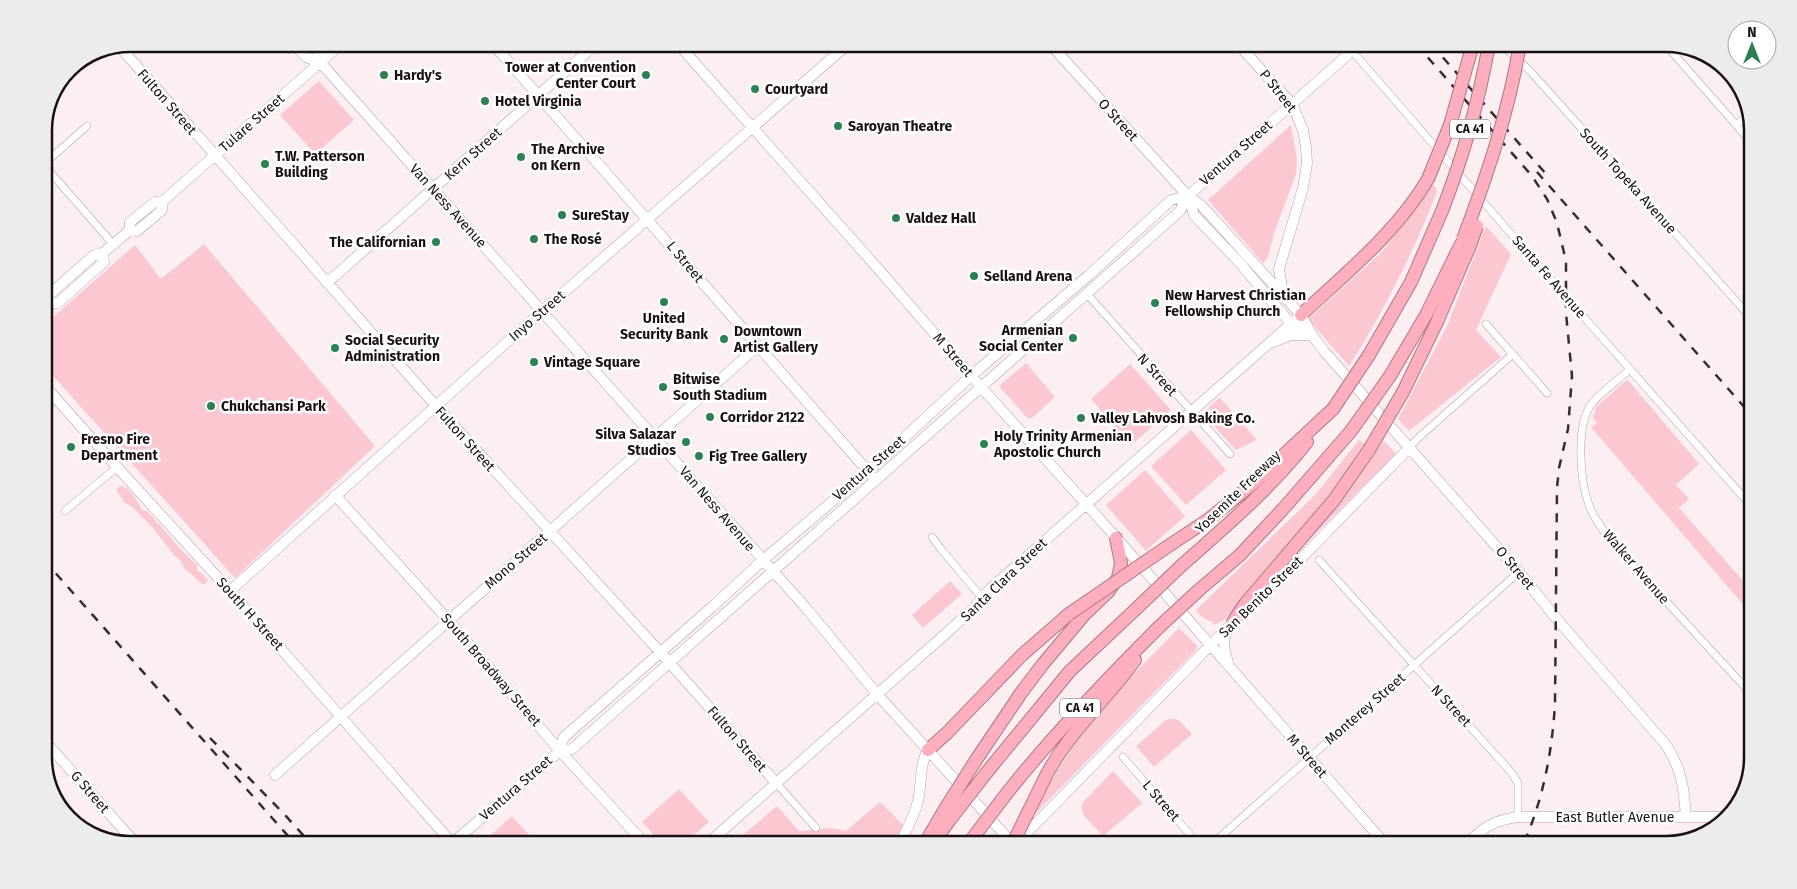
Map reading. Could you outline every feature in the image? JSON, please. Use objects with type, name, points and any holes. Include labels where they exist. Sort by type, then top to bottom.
[{"type":"highway","points":[[1301,315],[1393,228],[1410,208],[1428,179],[1450,125],[1471,52]]},
{"type":"highway","name":"Yosemite Freeway","points":[[936,836],[949,813],[987,772],[1070,671],[1260,495],[1289,464],[1333,408],[1369,355],[1411,282],[1442,211],[1456,175],[1474,115],[1487,52]]},
{"type":"highway","name":"CA 41","points":[[975,836],[1032,761],[1094,691],[1158,628],[1240,554],[1352,431],[1390,376],[1466,243],[1496,169],[1518,52]]},
{"type":"highway","points":[[1232,622],[1245,604],[1334,500],[1369,450],[1403,392],[1437,322],[1466,243]]},
{"type":"highway","points":[[928,750],[947,733],[1022,655],[1069,614],[1209,519],[1250,486],[1333,408]]},
{"type":"highway","points":[[931,836],[949,813],[976,760],[1021,693],[1084,615],[1107,593],[1118,578],[1121,563],[1116,538]]},
{"type":"highway","points":[[1017,836],[1057,757],[1082,723],[1129,669],[1158,628]]},
{"type":"street","name":"Van Ness Avenue","points":[[301,52],[306,57],[320,62]]},
{"type":"street","name":"Van Ness Avenue","points":[[317,52],[320,62],[762,561],[806,608],[877,694],[1005,836]]},
{"type":"street","name":"Tulare Street","points":[[53,304],[58,303],[104,262],[103,253],[130,230],[130,222],[155,202],[163,201],[332,52]]},
{"type":"street","name":"L Street","points":[[500,52],[876,481]]},
{"type":"street","name":"Kern Street","points":[[327,283],[587,52]]},
{"type":"street","name":"M Street","points":[[685,52],[1378,836]]},
{"type":"street","name":"Inyo Street","points":[[230,591],[335,495],[752,126],[839,52]]},
{"type":"street","name":"O Street","points":[[1057,52],[1188,196],[1201,205],[1301,315],[1312,335],[1519,572],[1556,618],[1666,745],[1675,759],[1681,774],[1686,817]]},
{"type":"street","name":"P Street","points":[[1245,52],[1292,104],[1303,130],[1307,163],[1303,188],[1280,261],[1280,280],[1284,296]]},
{"type":"street","name":"Ventura Street","points":[[462,836],[560,751],[572,749],[1087,294],[1180,211],[1188,196],[1292,104],[1345,52]]},
{"type":"street","name":"Santa Fe Avenue","points":[[1356,52],[1744,498]]},
{"type":"street","name":"South Topeka Avenue","points":[[1510,52],[1531,72],[1744,310]]},
{"type":"street","name":"Fulton Street","points":[[125,53],[436,406],[669,662],[816,828]]},
{"type":"street","points":[[1673,53],[1744,134]]},
{"type":"street","points":[[1736,125],[1743,119]]},
{"type":"street","points":[[53,157],[87,126]]},
{"type":"street","points":[[53,175],[113,244]]},
{"type":"street","name":"O Street","points":[[1188,196],[1194,215],[1239,262],[1290,324],[1312,335]]},
{"type":"street","name":"Ventura Street","points":[[560,751],[564,738],[762,561],[868,471],[971,376],[1087,277],[1171,200],[1188,196]]},
{"type":"street","points":[[1263,273],[1276,268],[1280,261]]},
{"type":"street","name":"N Street","points":[[1087,294],[1190,412],[1230,454]]},
{"type":"street","name":"Santa Clara Street","points":[[716,836],[966,616],[989,590],[1301,315]]},
{"type":"street","points":[[1486,324],[1547,393]]},
{"type":"street","points":[[1271,343],[1292,335],[1312,335]]},
{"type":"street","name":"Mono Street","points":[[276,775],[757,347]]},
{"type":"street","name":"San Benito Street","points":[[1022,836],[1211,646],[1232,622],[1283,576],[1417,439],[1513,354]]},
{"type":"street","name":"Walker Avenue","points":[[1630,369],[1593,402],[1584,418],[1582,462],[1584,486],[1589,504],[1601,526],[1619,550],[1744,686]]},
{"type":"street","name":"South H Street","points":[[53,395],[341,716],[444,836]]},
{"type":"street","points":[[65,511],[116,467]]},
{"type":"street","name":"South Broadway Street","points":[[335,495],[448,621],[560,751],[638,836]]},
{"type":"street","points":[[932,537],[982,598]]},
{"type":"street","name":"N Street","points":[[1319,560],[1504,762],[1515,778],[1519,792],[1518,818]]},
{"type":"street","name":"Monterey Street","points":[[1221,836],[1519,572]]},
{"type":"street","name":"M Street","points":[[1229,666],[1225,653],[1224,638],[1232,622]]},
{"type":"street","points":[[903,836],[916,808],[923,760],[928,750]]},
{"type":"street","name":"G Street","points":[[53,755],[128,836]]},
{"type":"street","name":"L Street","points":[[1123,757],[1191,836]]},
{"type":"street","name":"East Butler Avenue","points":[[1475,836],[1487,826],[1503,819],[1718,817]]},
{"type":"shaded area","points":[[319,81],[354,120],[315,154],[280,115]]},
{"type":"shaded area","points":[[1291,125],[1297,160],[1296,174],[1275,230],[1267,259],[1263,263],[1208,200]]},
{"type":"shaded area","points":[[1431,183],[1437,192],[1418,237],[1386,303],[1349,366],[1308,319],[1381,253],[1413,211]]},
{"type":"shaded area","points":[[1486,226],[1511,254],[1476,330],[1501,357],[1409,431],[1398,419],[1447,326]]},
{"type":"shaded area","name":"Chukchansi Park","points":[[204,244],[375,446],[235,578],[53,376],[53,317],[135,245],[161,279]]},
{"type":"shaded area","points":[[1026,363],[1055,397],[1032,418],[1028,419],[999,386]]},
{"type":"shaded area","points":[[1130,364],[1171,410],[1131,445],[1091,399]]},
{"type":"shaded area","points":[[1628,380],[1699,464],[1676,485],[1689,499],[1679,508],[1744,582],[1744,606],[1591,427],[1597,424],[1593,417],[1596,407]]},
{"type":"shaded area","points":[[1219,398],[1257,440],[1236,450],[1214,426],[1219,421],[1219,417],[1207,409]]},
{"type":"shaded area","points":[[1191,430],[1226,470],[1186,505],[1151,466]]},
{"type":"shaded area","points":[[1359,440],[1365,444],[1312,519],[1224,620],[1214,625],[1213,622],[1201,616],[1196,610],[1316,494]]},
{"type":"shaded area","points":[[1384,441],[1396,454],[1300,549],[1335,508]]},
{"type":"shaded area","points":[[1145,470],[1185,516],[1146,551],[1106,505]]},
{"type":"shaded area","points":[[121,486],[132,493],[143,511],[147,511],[197,565],[197,570],[208,580],[205,584],[202,584],[184,568],[181,561],[152,527],[131,506],[124,502],[117,491],[117,488]]},
{"type":"shaded area","points":[[950,581],[962,594],[923,628],[912,615]]},
{"type":"shaded area","points":[[1179,628],[1197,646],[1196,650],[1029,820],[1063,762],[1096,715]]},
{"type":"shaded area","points":[[1170,718],[1179,720],[1192,734],[1154,767],[1136,746]]},
{"type":"shaded area","points":[[1113,771],[1142,803],[1103,836],[1084,816],[1081,806]]},
{"type":"shaded area","points":[[679,789],[709,822],[693,836],[655,836],[642,822]]},
{"type":"shaded area","points":[[880,802],[905,827],[900,836],[742,836],[777,806],[799,831],[832,828],[846,831]]},
{"type":"shaded area","points":[[512,816],[530,836],[490,836]]},
{"type":"railway","points":[[1423,52],[1532,176],[1547,199],[1557,223],[1566,261],[1566,313],[1572,376],[1568,429],[1559,468],[1557,488],[1555,704],[1549,758],[1541,794],[1527,836]]},
{"type":"railway","points":[[1438,52],[1547,175]]},
{"type":"railway","points":[[1537,172],[1744,407]]},
{"type":"railway","points":[[53,570],[288,836]]},
{"type":"railway","points":[[210,738],[304,836]]},
{"type":"place","name":"Hardy's","points":[[384,75]]},
{"type":"place","name":"Tower at Convention Center Court","points":[[646,75]]},
{"type":"place","name":"Courtyard","points":[[755,89]]},
{"type":"place","name":"Hotel Virginia","points":[[485,101]]},
{"type":"place","name":"Saroyan Theatre","points":[[838,126]]},
{"type":"place","name":"The Archive on Kern","points":[[521,157]]},
{"type":"place","name":"T.W. Patterson Building","points":[[265,164]]},
{"type":"place","name":"SureStay","points":[[562,215]]},
{"type":"place","name":"Valdez Hall","points":[[896,218]]},
{"type":"place","name":"The Rosé","points":[[534,239]]},
{"type":"place","name":"The Californian","points":[[436,242]]},
{"type":"place","name":"Selland Arena","points":[[974,276]]},
{"type":"place","name":"United Security Bank","points":[[664,302]]},
{"type":"place","name":"New Harvest Christian Fellowship Church","points":[[1155,303]]},
{"type":"place","name":"Armenian Social Center","points":[[1073,338]]},
{"type":"place","name":"Downtown Artist Gallery","points":[[724,339]]},
{"type":"place","name":"Social Security Administration","points":[[335,348]]},
{"type":"place","name":"Vintage Square","points":[[534,362]]},
{"type":"place","name":"Bitwise South Stadium","points":[[663,387]]},
{"type":"place","name":"Chukchansi Park","points":[[211,406]]},
{"type":"place","name":"Corridor 2122","points":[[710,417]]},
{"type":"place","name":"Valley Lahvosh Baking Co.","points":[[1081,418]]},
{"type":"place","name":"Silva Salazar Studios","points":[[686,442]]},
{"type":"place","name":"Holy Trinity Armenian Apostolic Church","points":[[984,444]]},
{"type":"place","name":"Fresno Fire Department","points":[[71,447]]},
{"type":"place","name":"Fig Tree Gallery","points":[[699,456]]}]
